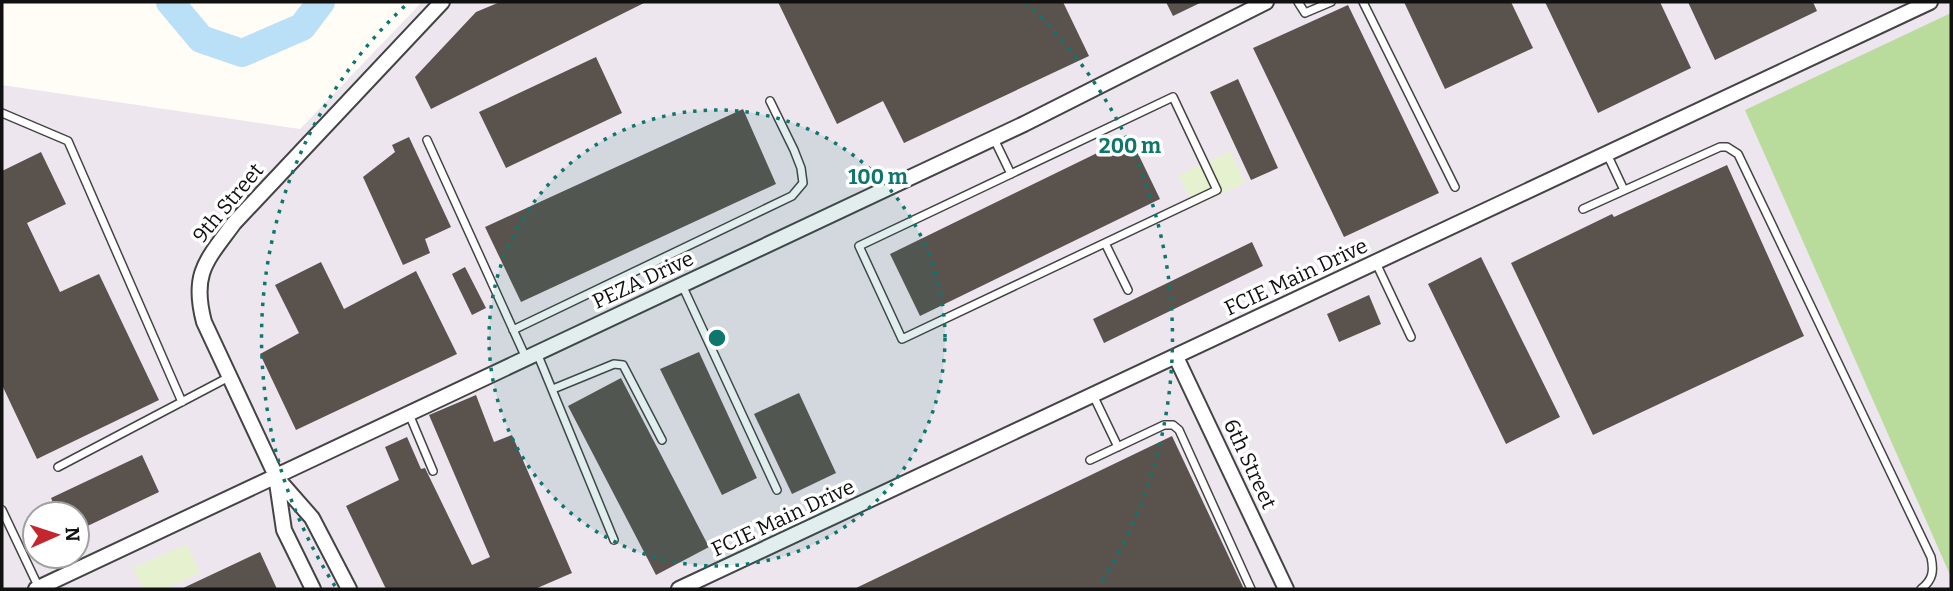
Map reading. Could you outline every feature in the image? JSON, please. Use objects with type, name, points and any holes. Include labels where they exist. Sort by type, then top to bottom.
[{"type":"street","name":"9th Street","points":[[349,589],[312,518],[276,476],[204,322],[199,301],[200,278],[206,261],[234,223],[442,2]]},
{"type":"street","name":"PEZA Drive","points":[[37,589],[994,138],[1266,2]]},
{"type":"street","name":"FCIE Main Drive","points":[[679,589],[1930,2]]},
{"type":"street","name":"6th Street","points":[[1176,357],[1286,589]]},
{"type":"street","name":"9th Street","points":[[276,476],[285,530],[313,589]]},
{"type":"lane","points":[[1298,2],[1305,13],[1331,2]]},
{"type":"lane","points":[[1363,2],[1455,187]]},
{"type":"lane","points":[[1173,97],[1217,190],[902,339],[859,246],[1011,174],[1173,97]]},
{"type":"lane","points":[[513,330],[792,196],[803,183],[802,168],[770,101]]},
{"type":"lane","points":[[2,113],[68,141],[182,401]]},
{"type":"lane","points":[[994,138],[1011,174]]},
{"type":"lane","points":[[427,140],[513,330],[553,389],[614,540]]},
{"type":"lane","points":[[1583,209],[1720,147],[1733,150],[1738,155],[1931,557],[1932,576],[1922,589]]},
{"type":"lane","points":[[1607,154],[1624,190]]},
{"type":"lane","points":[[1105,243],[1128,290]]},
{"type":"lane","points":[[1376,263],[1412,337]]},
{"type":"lane","points":[[682,285],[778,490]]},
{"type":"lane","points":[[553,389],[614,364],[623,365],[662,440]]},
{"type":"lane","points":[[58,467],[229,377]]},
{"type":"lane","points":[[1093,395],[1118,447]]},
{"type":"lane","points":[[409,414],[433,471]]},
{"type":"lane","points":[[1090,460],[1164,425],[1173,425],[1179,430],[1251,589]]},
{"type":"lane","points":[[2,510],[37,589]]},
{"type":"shaded area","points":[[422,2],[1951,2],[1951,589],[2,589],[2,85],[300,129]]},
{"type":"green space","points":[[1951,13],[1951,577],[1745,110]]},
{"type":"green space","points":[[1230,151],[1245,183],[1194,207],[1179,175]]},
{"type":"green space","points":[[187,544],[200,573],[164,589],[143,589],[133,568]]},
{"type":"building","points":[[500,2],[646,2],[431,109],[415,77],[476,12]]},
{"type":"building","points":[[778,2],[1063,2],[1089,56],[904,143],[883,101],[837,124]]},
{"type":"building","points":[[1166,2],[1202,2],[1173,16]]},
{"type":"building","points":[[1404,2],[1511,2],[1533,48],[1445,89]]},
{"type":"building","points":[[1545,2],[1660,2],[1691,68],[1598,113]]},
{"type":"building","points":[[1688,2],[1813,2],[1817,11],[1715,60]]},
{"type":"building","points":[[1348,5],[1439,193],[1344,237],[1253,48]]},
{"type":"building","points":[[596,57],[622,113],[506,168],[479,112]]},
{"type":"building","points":[[1238,79],[1278,168],[1251,180],[1210,92]]},
{"type":"building","points":[[743,109],[776,184],[521,302],[485,227]]},
{"type":"building","points":[[409,137],[451,227],[425,239],[430,253],[403,265],[363,177],[395,152],[392,145]]},
{"type":"building","points":[[1130,137],[1160,199],[920,316],[890,254]]},
{"type":"building","points":[[41,152],[66,204],[27,223],[60,292],[99,274],[159,400],[37,459],[2,385],[2,171]]},
{"type":"building","points":[[1727,165],[1804,336],[1593,435],[1511,263],[1612,214],[1614,217]]},
{"type":"building","points":[[1252,242],[1263,266],[1104,343],[1093,319]]},
{"type":"building","points":[[1481,257],[1560,417],[1506,444],[1428,284]]},
{"type":"building","points":[[321,262],[344,309],[416,271],[457,354],[296,430],[260,354],[299,333],[275,285]]},
{"type":"building","points":[[465,267],[486,308],[472,315],[452,274]]},
{"type":"building","points":[[1369,295],[1381,324],[1339,342],[1327,314]]},
{"type":"building","points":[[699,352],[757,478],[722,495],[660,369]]},
{"type":"building","points":[[621,378],[709,547],[656,575],[568,406]]},
{"type":"building","points":[[799,393],[836,473],[792,494],[754,414]]},
{"type":"building","points":[[476,395],[494,442],[512,435],[572,573],[535,589],[386,589],[346,506],[399,480],[385,447],[407,437],[472,565],[490,557],[429,415]]},
{"type":"building","points":[[1172,436],[1244,589],[854,589]]},
{"type":"building","points":[[142,455],[159,492],[91,524],[91,500],[51,498]]},
{"type":"building","points":[[260,552],[277,589],[181,589]]},
{"type":"waterway","points":[[170,2],[201,39],[242,53],[302,27],[321,2]]}]
